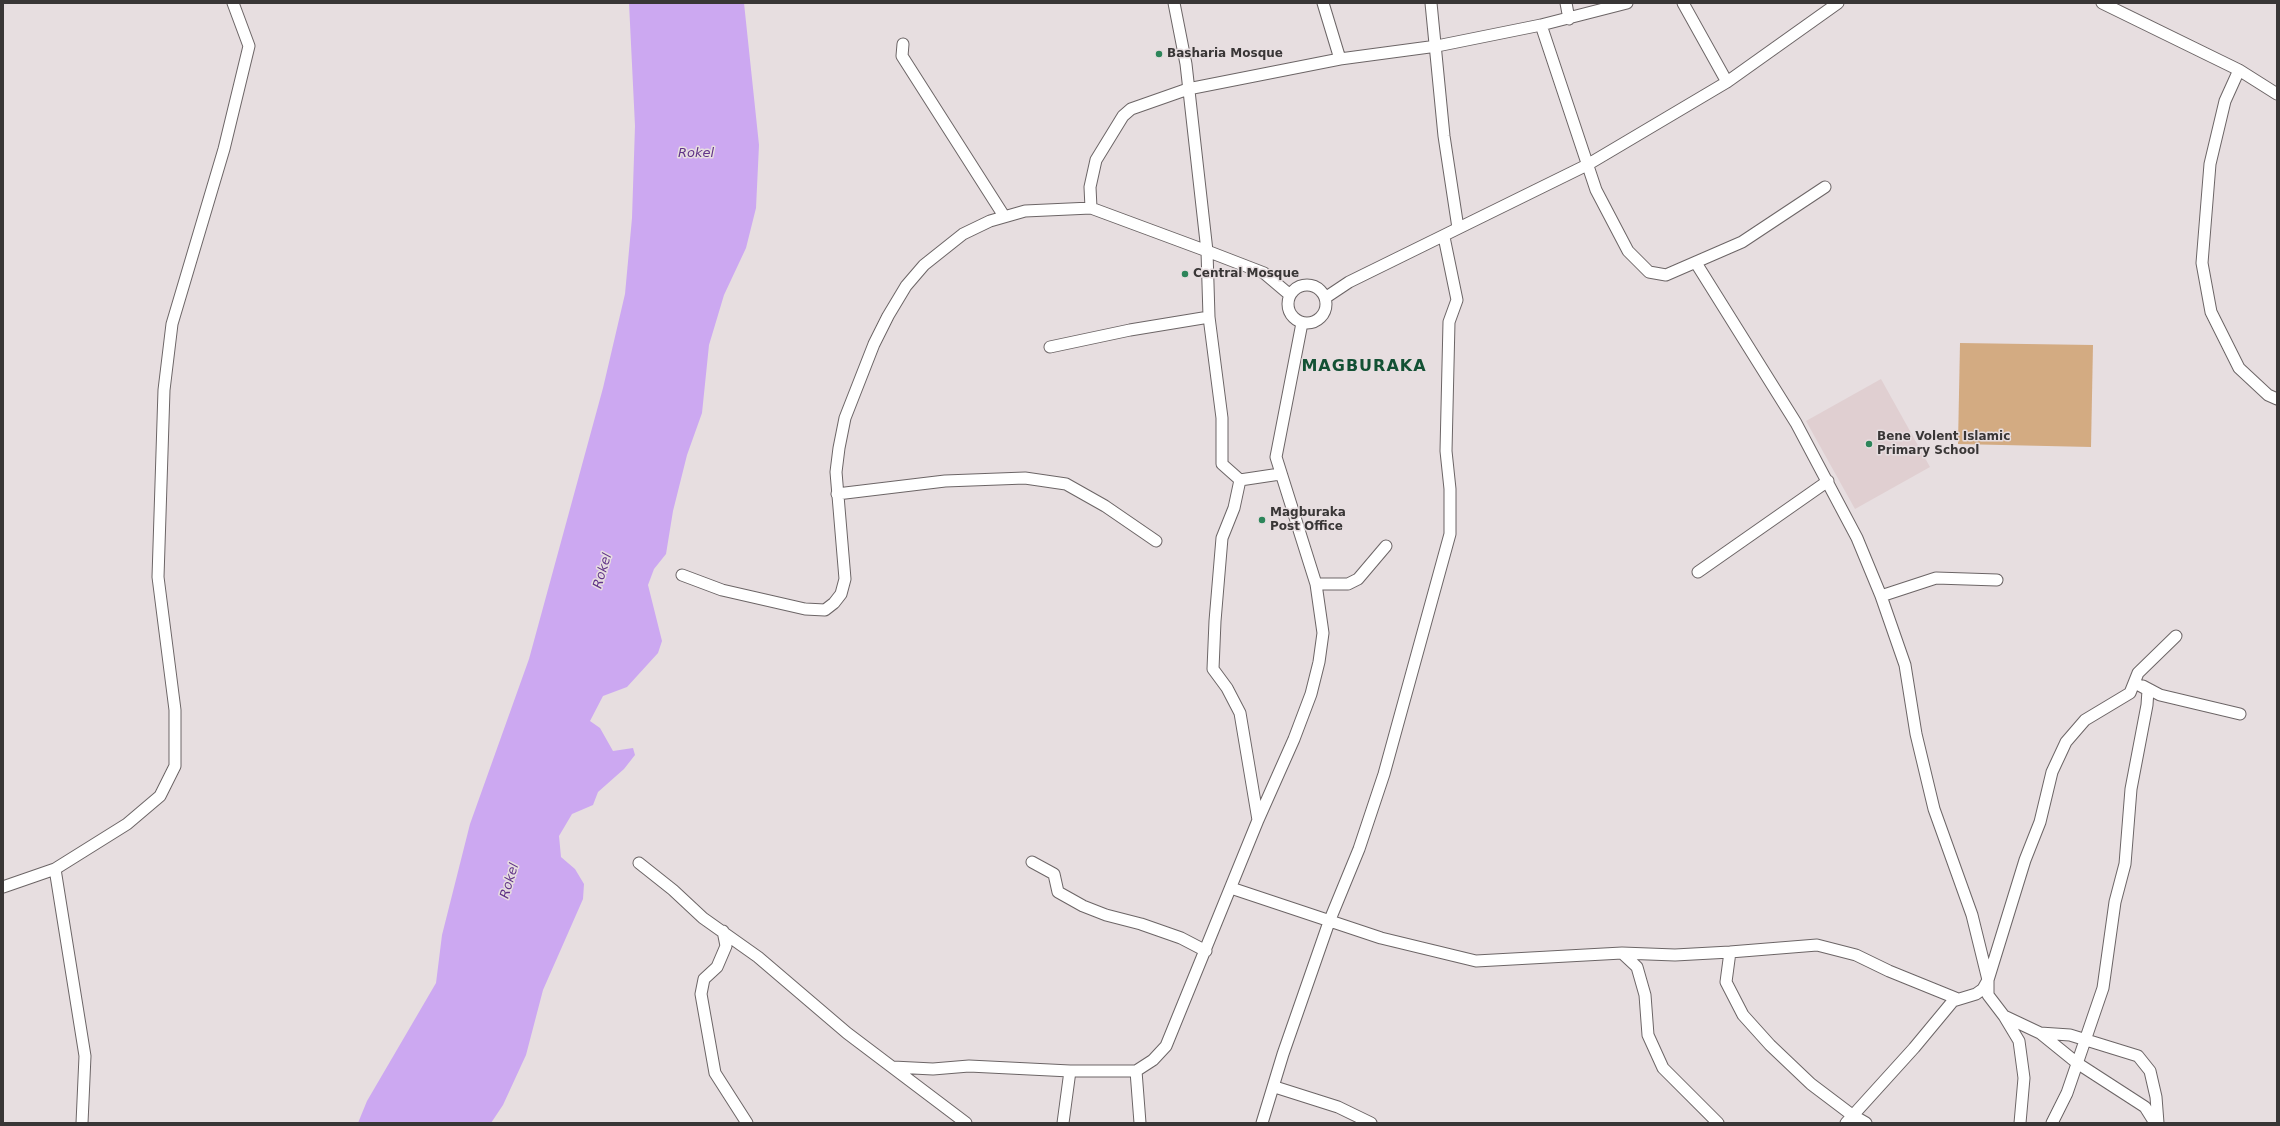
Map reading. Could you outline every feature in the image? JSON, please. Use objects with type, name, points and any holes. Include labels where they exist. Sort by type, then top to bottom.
[{"type":"street","points":[[3,887],[55,869],[127,824],[160,796],[175,766],[174,710],[158,577],[164,390],[172,324],[224,149],[249,46],[233,3]]},
{"type":"street","points":[[1174,3],[1186,64],[1207,251],[1209,317],[1222,418],[1222,464],[1240,480]]},
{"type":"street","points":[[1323,3],[1340,59]]},
{"type":"street","points":[[1431,3],[1437,46],[1444,136],[1458,228]]},
{"type":"street","points":[[1566,3],[1569,19]]},
{"type":"street","points":[[1091,208],[1090,187],[1096,160],[1123,116],[1131,110],[1188,89],[1340,59],[1437,46],[1569,19],[1627,3]]},
{"type":"street","points":[[1683,3],[1727,82]]},
{"type":"street","points":[[1325,298],[1349,282],[1444,237],[1458,228],[1588,165],[1727,82],[1838,3]]},
{"type":"street","points":[[2102,3],[2239,70],[2277,94]]},
{"type":"street","points":[[1542,25],[1596,190],[1628,251],[1649,272],[1666,275],[1742,242],[1825,187]]},
{"type":"street","points":[[903,44],[902,56],[1004,216]]},
{"type":"street","points":[[2239,70],[2225,100],[2210,164],[2202,263],[2211,312],[2239,368],[2268,395],[2277,399]]},
{"type":"street","points":[[682,575],[722,590],[804,609],[825,610],[841,594],[846,579],[836,472],[845,418],[858,380],[888,316],[906,286],[924,265],[963,234],[990,221],[1025,211],[1091,208],[1264,273],[1290,295]]},
{"type":"street","points":[[1262,1123],[1275,1087],[1283,1054],[1329,922],[1359,849],[1384,774],[1450,534],[1450,489],[1446,451],[1449,322],[1457,300],[1444,237]]},
{"type":"street","points":[[1696,263],[1796,423],[1857,538],[1881,596],[1905,666],[1916,734],[1934,809],[1972,914],[1988,980],[1988,995],[2004,1016],[2019,1041],[2024,1078],[2020,1123]]},
{"type":"street","points":[[1307,285],[1319,289],[1325,298],[1325,310],[1322,316],[1315,322],[1302,323],[1293,318],[1289,312],[1288,301],[1290,295],[1300,286],[1307,285]]},
{"type":"street","points":[[1050,347],[1130,330],[1209,317]]},
{"type":"street","points":[[893,1067],[933,1069],[969,1066],[1070,1071],[1136,1071],[1153,1060],[1166,1046],[1206,951],[1258,820],[1294,739],[1311,694],[1319,662],[1323,633],[1316,584],[1280,474],[1276,457],[1302,323]]},
{"type":"street","points":[[1240,480],[1280,474]]},
{"type":"street","points":[[837,494],[945,481],[1025,478],[1066,484],[1105,506],[1156,541]]},
{"type":"street","points":[[1240,480],[1234,508],[1222,538],[1213,669],[1227,688],[1240,713],[1258,820]]},
{"type":"street","points":[[1698,572],[1828,481]]},
{"type":"street","points":[[1316,584],[1348,584],[1358,579],[1386,546]]},
{"type":"street","points":[[1881,596],[1936,578],[1997,580]]},
{"type":"street","points":[[1849,1119],[1914,1048],[1953,1001],[1976,994],[1983,990],[1988,980],[2025,860],[2040,822],[2052,772],[2066,742],[2085,720],[2130,693],[2136,683],[2138,673],[2176,636]]},
{"type":"street","points":[[2136,683],[2160,695],[2240,714]]},
{"type":"street","points":[[2052,1123],[2066,1093],[2103,988],[2115,902],[2125,864],[2131,789],[2148,690],[2136,683]]},
{"type":"street","points":[[1032,862],[1054,874],[1058,892],[1084,906],[1106,915],[1148,926],[1181,938],[1206,951]]},
{"type":"street","points":[[639,863],[673,890],[703,918],[758,957],[847,1034],[966,1123]]},
{"type":"street","points":[[55,869],[85,1056],[82,1123]]},
{"type":"street","points":[[1231,888],[1380,938],[1476,961],[1622,953],[1674,954],[1730,952],[1771,947],[1817,945],[1856,955],[1889,971],[1958,999]]},
{"type":"street","points":[[723,931],[726,946],[717,966],[704,979],[701,994],[711,1041],[715,1072],[747,1123]]},
{"type":"street","points":[[1730,952],[1726,982],[1743,1015],[1770,1045],[1849,1119],[1866,1123]]},
{"type":"street","points":[[1622,953],[1638,967],[1646,994],[1648,1035],[1663,1068],[1718,1123]]},
{"type":"street","points":[[2004,1016],[2040,1033],[2077,1063],[2145,1107],[2156,1123]]},
{"type":"street","points":[[2040,1033],[2070,1035],[2138,1056],[2150,1071],[2156,1097],[2156,1123]]},
{"type":"street","points":[[1063,1123],[1070,1071]]},
{"type":"street","points":[[1136,1071],[1140,1123]]},
{"type":"street","points":[[1275,1087],[1338,1107],[1371,1123]]},
{"type":"shaded area","points":[[1960,343],[2093,345],[2091,447],[1958,444]]},
{"type":"shaded area","name":"Bene Volent Islamic Primary School","points":[[1881,379],[1930,467],[1855,509],[1806,421]]},
{"type":"water","name":"Rokel","points":[[629,3],[744,3],[759,145],[756,208],[746,248],[724,295],[709,345],[702,413],[687,455],[673,511],[666,554],[654,569],[648,585],[662,641],[658,653],[627,687],[603,696],[590,721],[600,728],[613,751],[633,748],[635,755],[624,769],[598,792],[593,805],[572,814],[559,836],[561,857],[575,869],[584,884],[583,899],[543,990],[526,1055],[503,1105],[491,1123],[358,1123],[367,1101],[436,983],[442,935],[470,824],[529,659],[603,388],[625,294],[632,218],[635,126]]},
{"type":"place","name":"Basharia Mosque","points":[[1159,54]]},
{"type":"place","name":"Central Mosque","points":[[1185,274]]},
{"type":"place","name":"Bene Volent Islamic Primary School","points":[[1869,444]]},
{"type":"place","name":"Magburaka Post Office","points":[[1262,520]]},
{"type":"district","name":"MAGBURAKA","points":[[1364,367]]}]
